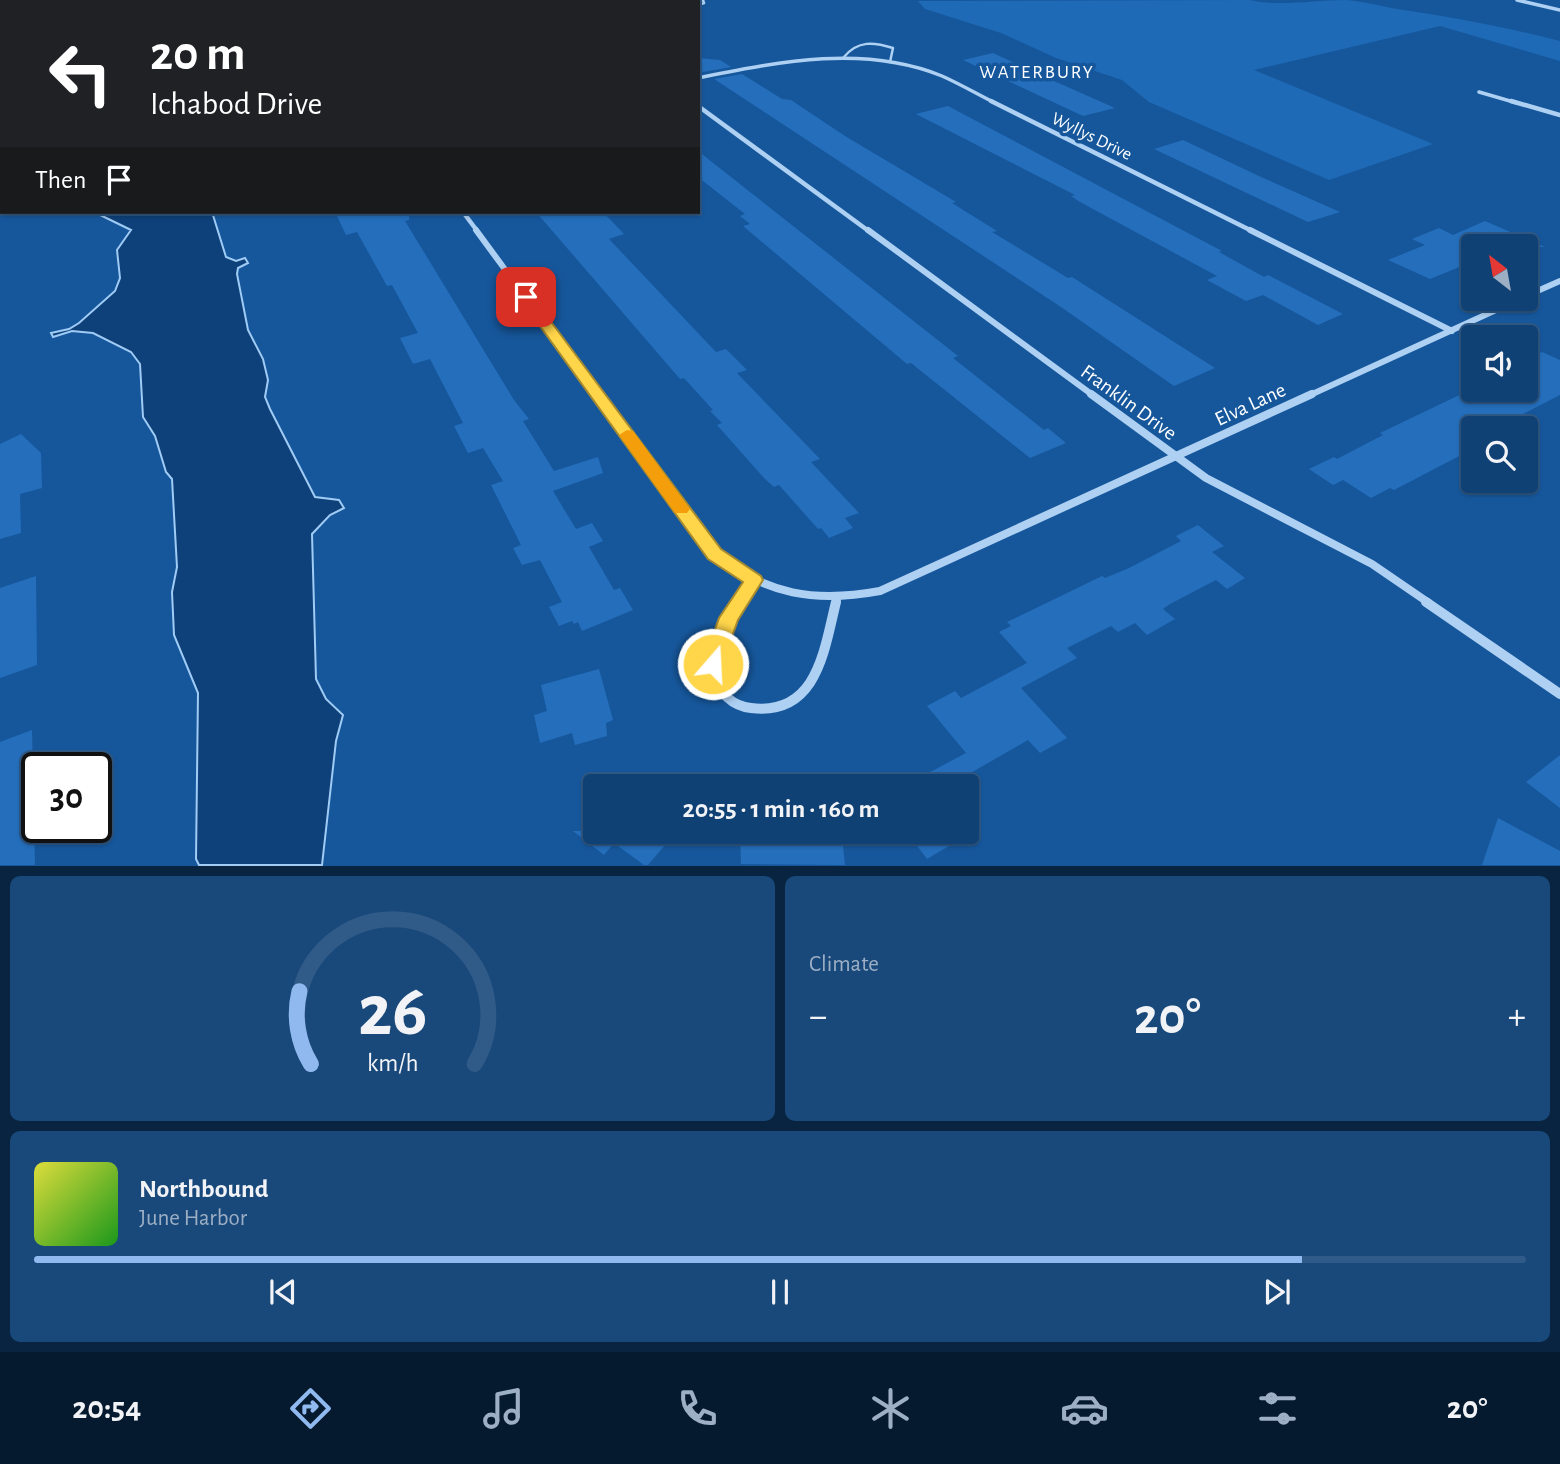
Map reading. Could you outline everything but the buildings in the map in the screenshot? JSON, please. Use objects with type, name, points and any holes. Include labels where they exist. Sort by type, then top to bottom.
[{"type":"street","points":[[1517,0],[1560,10]]},
{"type":"street","name":"Wyllys Drive","points":[[700,78],[775,62],[844,57],[890,62],[941,76],[1452,331]]},
{"type":"street","points":[[1479,92],[1560,115]]},
{"type":"street","name":"Franklin Drive","points":[[700,107],[1175,457],[1229,492],[1372,564],[1560,694]]},
{"type":"street","name":"Elva Lane","points":[[464,214],[714,554],[754,580],[803,596],[837,598],[880,591],[1492,312]]},
{"type":"street","points":[[1538,291],[1560,281]]},
{"type":"street","points":[[754,580],[729,618],[712,674],[726,698],[744,707],[779,708],[787,706],[806,693],[818,669],[837,598]]},
{"type":"lane","points":[[844,57],[852,47],[874,42],[893,48],[890,62]]},
{"type":"shaded area","points":[[1249,0],[1285,3],[1351,1],[1479,23],[1560,41],[1560,61],[1440,26],[1254,70],[1433,144],[1329,180],[1149,102],[1122,80],[1056,58],[1001,33],[925,9],[918,1]]},
{"type":"shaded area","points":[[98,214],[213,214],[226,257],[236,261],[245,258],[248,263],[238,268],[237,274],[248,330],[263,359],[268,380],[265,397],[270,409],[315,497],[339,500],[344,508],[330,515],[312,534],[316,679],[326,699],[343,715],[336,741],[322,865],[199,865],[196,859],[198,693],[174,635],[172,592],[177,567],[172,479],[166,472],[155,436],[143,417],[140,364],[131,352],[93,333],[72,331],[53,337],[51,333],[69,329],[79,323],[115,291],[120,278],[117,250],[131,230]]},
{"type":"slow traffic","points":[[627,435],[681,509]]},
{"type":"district","name":"WATERBURY","points":[[1037,71]]},
{"type":"route","points":[[526,297],[714,554],[754,580],[729,618],[713,664]]}]
